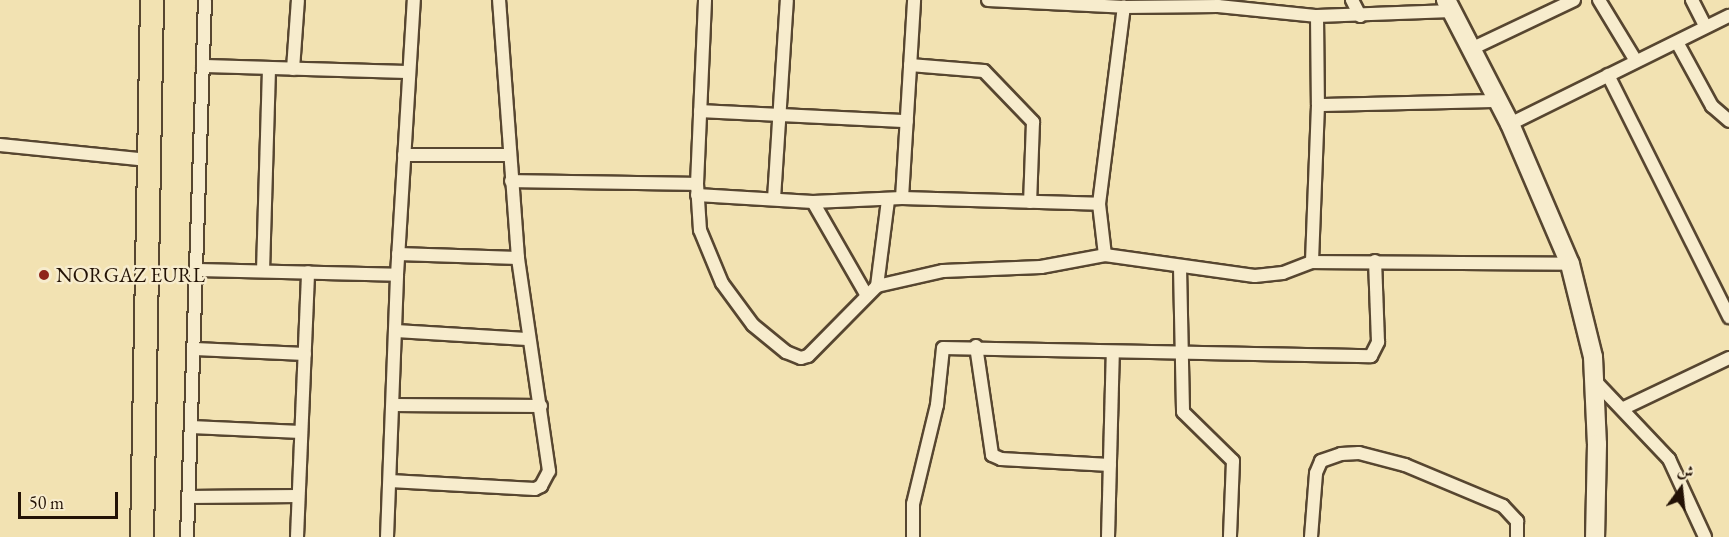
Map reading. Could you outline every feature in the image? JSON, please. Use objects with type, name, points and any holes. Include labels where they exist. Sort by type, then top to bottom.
[{"type":"highway","points":[[142,537],[152,0]]},
{"type":"street","points":[[187,537],[198,270],[205,0]]},
{"type":"street","points":[[293,69],[298,0]]},
{"type":"street","points":[[387,537],[398,254],[414,0]]},
{"type":"street","points":[[390,481],[535,489],[546,478],[550,460],[527,339],[511,181],[499,0]]},
{"type":"street","points":[[705,0],[697,189],[700,230],[722,283],[753,325],[786,352],[801,358],[808,356],[877,286],[943,271],[1041,267],[1105,255],[1255,276],[1283,273],[1312,262],[1570,264]]},
{"type":"street","points":[[774,199],[777,115],[788,0]]},
{"type":"street","points":[[902,198],[914,0]]},
{"type":"street","points":[[988,0],[1124,6],[1219,3],[1317,16],[1360,16],[1449,6],[1510,124],[1570,264],[1593,357],[1595,381],[1594,537]]},
{"type":"street","points":[[1352,0],[1360,16]]},
{"type":"street","points":[[1470,49],[1574,0]]},
{"type":"street","points":[[1599,0],[1636,61]]},
{"type":"street","points":[[1692,0],[1706,27]]},
{"type":"street","points":[[1105,255],[1099,204],[1124,6]]},
{"type":"street","points":[[1312,262],[1318,105],[1317,16]]},
{"type":"street","points":[[1510,124],[1636,61],[1678,44],[1729,16]]},
{"type":"street","points":[[1678,44],[1712,106],[1729,121]]},
{"type":"street","points":[[910,64],[984,70],[1033,122],[1030,202]]},
{"type":"street","points":[[203,66],[408,72]]},
{"type":"street","points":[[263,271],[269,68]]},
{"type":"street","points":[[1608,75],[1729,317]]},
{"type":"street","points":[[1318,105],[1498,101]]},
{"type":"street","points":[[700,111],[907,121]]},
{"type":"street","points":[[0,145],[148,160]]},
{"type":"street","points":[[404,155],[509,155]]},
{"type":"street","points":[[511,181],[697,189],[813,202],[902,198],[1099,204]]},
{"type":"street","points":[[877,286],[888,200]]},
{"type":"street","points":[[813,202],[867,296]]},
{"type":"street","points":[[398,254],[519,258]]},
{"type":"street","points":[[913,537],[913,504],[937,405],[939,353],[950,345],[1181,354],[1371,356],[1378,342],[1375,261]]},
{"type":"street","points":[[1180,267],[1181,354],[1185,416],[1233,463],[1230,537]]},
{"type":"street","points":[[198,270],[397,275]]},
{"type":"street","points":[[297,537],[308,272]]},
{"type":"street","points":[[396,331],[527,339]]},
{"type":"street","points":[[976,346],[992,455],[1000,459],[1110,465]]},
{"type":"street","points":[[195,349],[305,354]]},
{"type":"street","points":[[1108,537],[1113,352]]},
{"type":"street","points":[[1624,408],[1729,358]]},
{"type":"street","points":[[1595,381],[1624,408],[1670,459],[1705,537]]},
{"type":"street","points":[[393,405],[541,406]]},
{"type":"street","points":[[191,427],[301,432]]},
{"type":"street","points":[[1311,537],[1316,473],[1321,461],[1334,455],[1359,453],[1405,465],[1503,506],[1517,521],[1517,537]]},
{"type":"street","points":[[188,497],[298,496]]},
{"type":"place","name":"NORGAZ EURL","points":[[44,275]]}]
